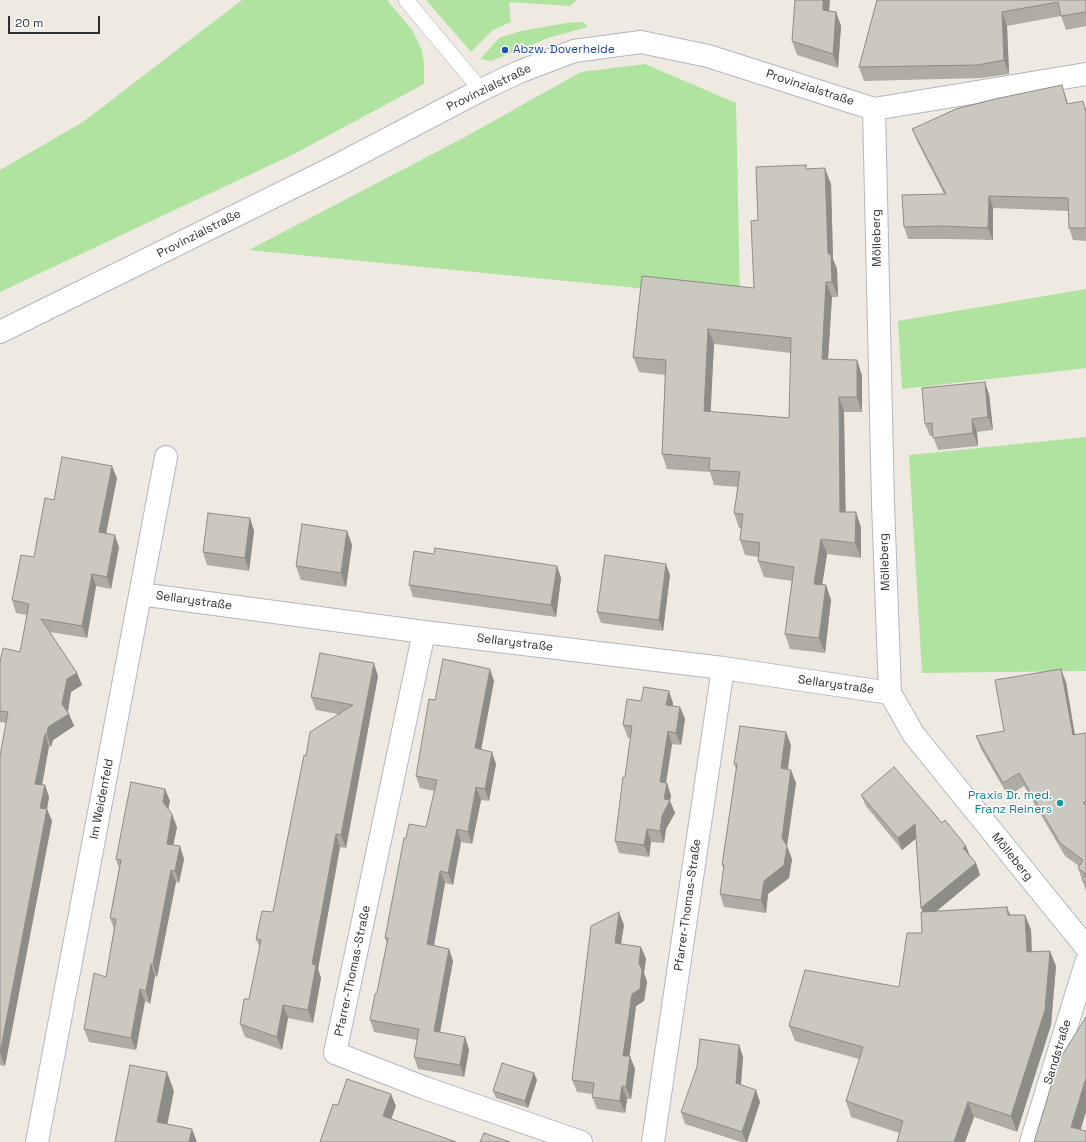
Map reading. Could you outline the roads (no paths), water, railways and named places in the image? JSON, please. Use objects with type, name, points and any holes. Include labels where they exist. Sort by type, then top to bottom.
[{"type":"street","name":"Provinzialstraße","points":[[0,332],[336,166],[482,90],[519,72],[574,51],[641,42],[708,56],[874,109],[1086,74]]},
{"type":"street","name":"Mölleberg","points":[[874,109],[883,503],[890,693],[914,735],[1086,948]]},
{"type":"street","name":"Im Weidenfeld","points":[[37,1142],[166,457]]},
{"type":"street","name":"Sellarystraße","points":[[140,594],[424,632],[723,668],[890,693]]},
{"type":"street","name":"Pfarrer-Thomas-Straße","points":[[424,632],[335,1053],[425,1088],[581,1142]]},
{"type":"street","name":"Pfarrer-Thomas-Straße","points":[[653,1142],[723,668]]},
{"type":"street","name":"Sandstraße","points":[[1030,1142],[1086,963]]},
{"type":"lane","points":[[406,0],[482,90]]},
{"type":"place","name":"Abzw. Doverheide","points":[[505,50]]},
{"type":"place","name":"Praxis Dr. med. Franz Reiners","points":[[1060,803]]}]
